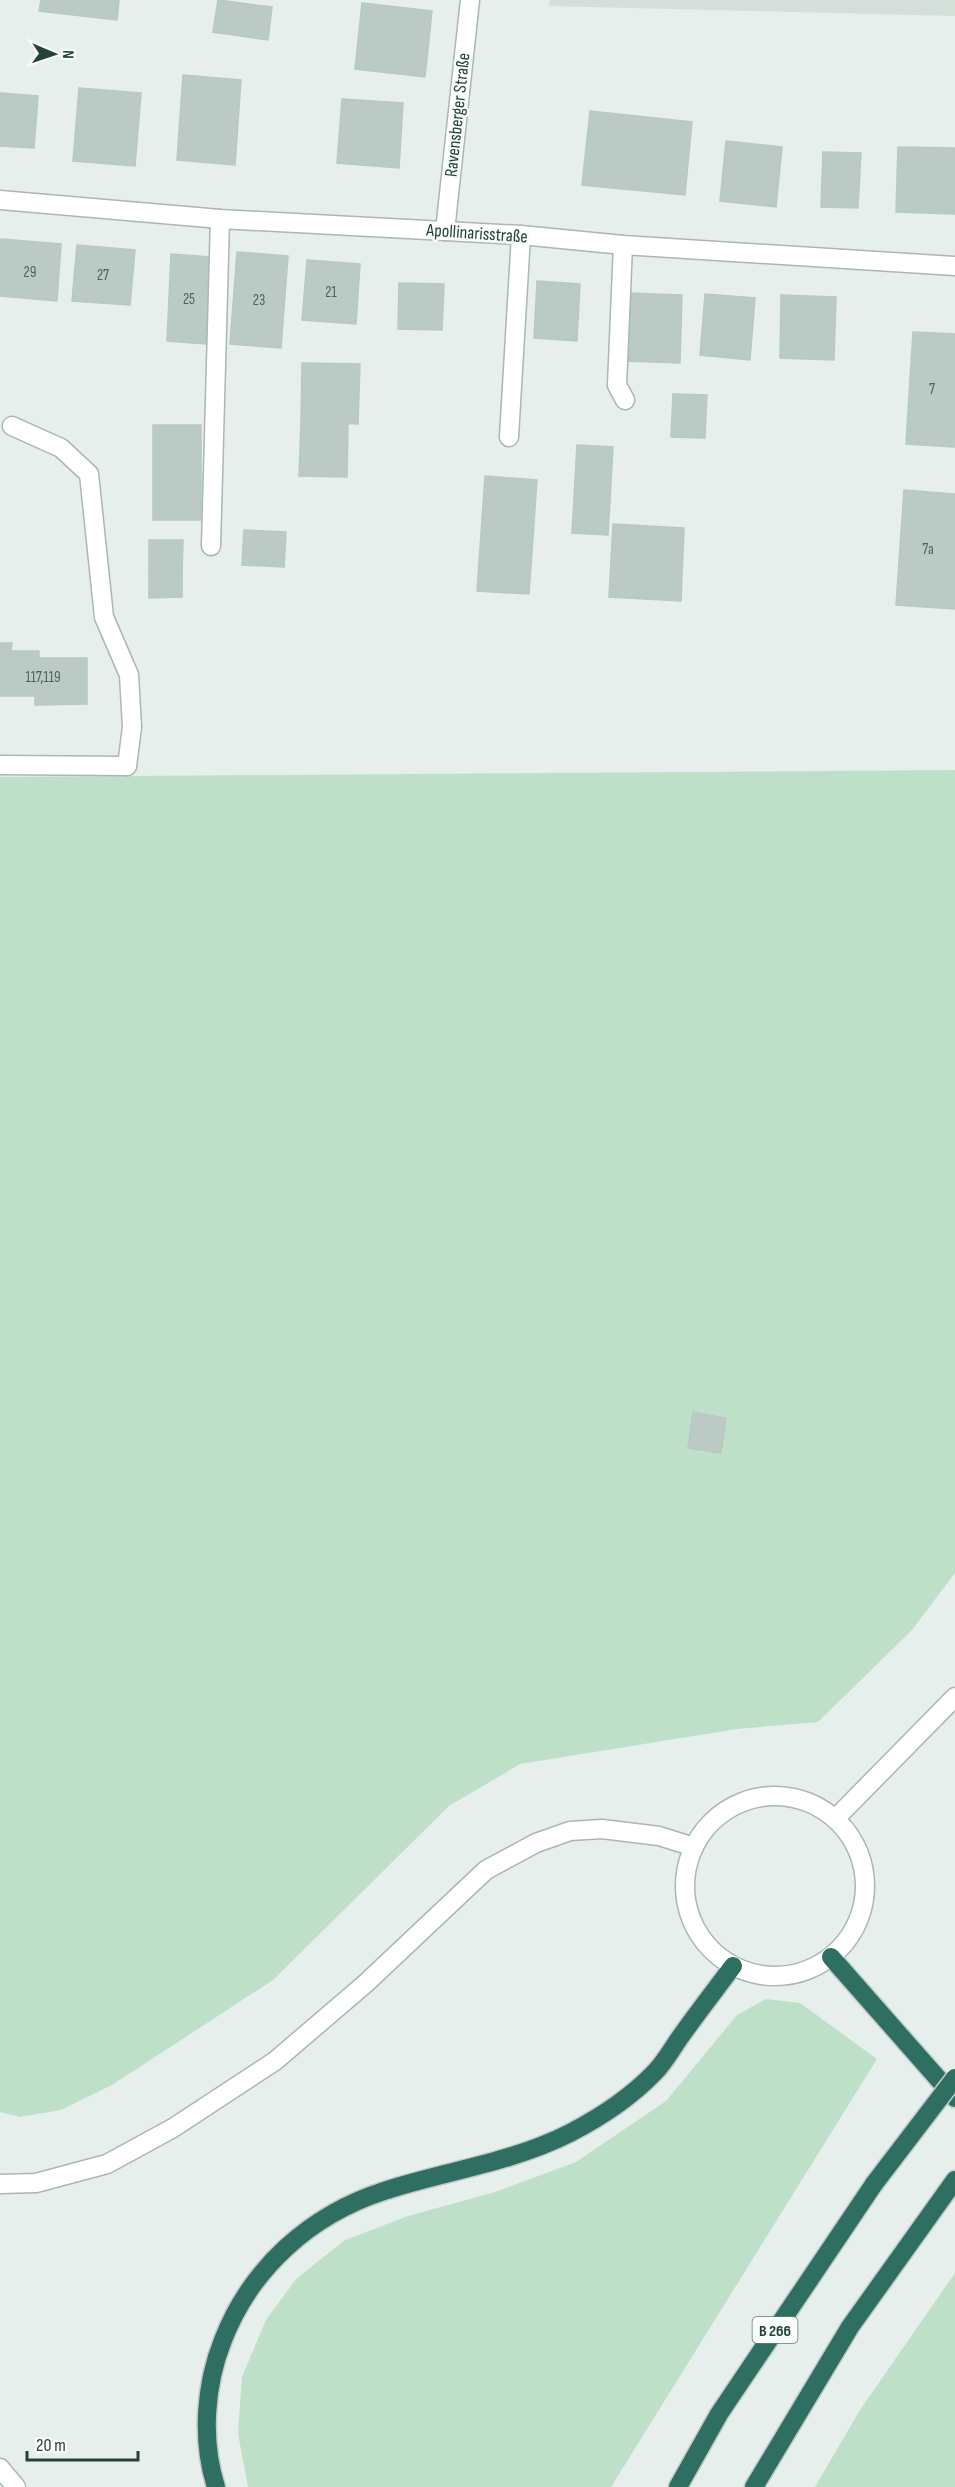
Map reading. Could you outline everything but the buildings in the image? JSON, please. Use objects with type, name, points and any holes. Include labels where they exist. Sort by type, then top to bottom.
[{"type":"highway","points":[[831,1957],[955,2098]]},
{"type":"highway","points":[[216,2487],[207,2440],[208,2398],[212,2376],[217,2354],[231,2318],[243,2296],[264,2268],[290,2243],[331,2213],[383,2192],[477,2167],[526,2151],[570,2133],[610,2108],[655,2072],[733,1966]]},
{"type":"highway","name":"B 266","points":[[678,2485],[719,2414],[874,2184],[955,2078]]},
{"type":"highway","points":[[754,2487],[850,2327],[955,2180]]},
{"type":"street","name":"Ravensberger Straße","points":[[445,231],[470,0]]},
{"type":"street","name":"Apollinarisstraße","points":[[0,200],[220,219],[521,235],[623,245],[955,266]]},
{"type":"street","points":[[211,546],[220,219]]},
{"type":"street","points":[[509,437],[521,235]]},
{"type":"street","points":[[623,245],[617,385],[625,400]]},
{"type":"street","points":[[0,765],[127,766],[132,727],[129,675],[104,617],[89,474],[61,448],[12,426]]},
{"type":"street","points":[[836,1818],[955,1696]]},
{"type":"street","points":[[786,1796],[812,1804],[836,1818],[858,1850],[866,1889],[863,1908],[856,1927],[831,1957],[801,1973],[766,1976],[733,1966],[717,1955],[703,1941],[690,1914],[685,1885],[687,1866],[694,1847],[717,1818],[748,1800],[786,1796]]},
{"type":"street","points":[[0,2184],[36,2183],[106,2164],[173,2128],[275,2061],[364,1984],[486,1870],[536,1843],[570,1831],[602,1829],[659,1836],[694,1847]]},
{"type":"street","points":[[0,2468],[16,2487]]},
{"type":"shaded area","points":[[550,0],[955,0],[955,16],[549,6]]},
{"type":"green space","points":[[955,770],[955,1573],[912,1630],[818,1722],[737,1729],[520,1764],[449,1806],[273,1980],[112,2085],[61,2110],[20,2117],[0,2112],[0,777]]},
{"type":"green space","points":[[766,1999],[800,2003],[877,2059],[611,2487],[248,2487],[238,2434],[242,2377],[266,2320],[296,2279],[345,2240],[408,2216],[495,2192],[576,2162],[666,2101],[737,2015]]},
{"type":"green space","points":[[955,2273],[955,2487],[815,2487],[860,2410]]}]
